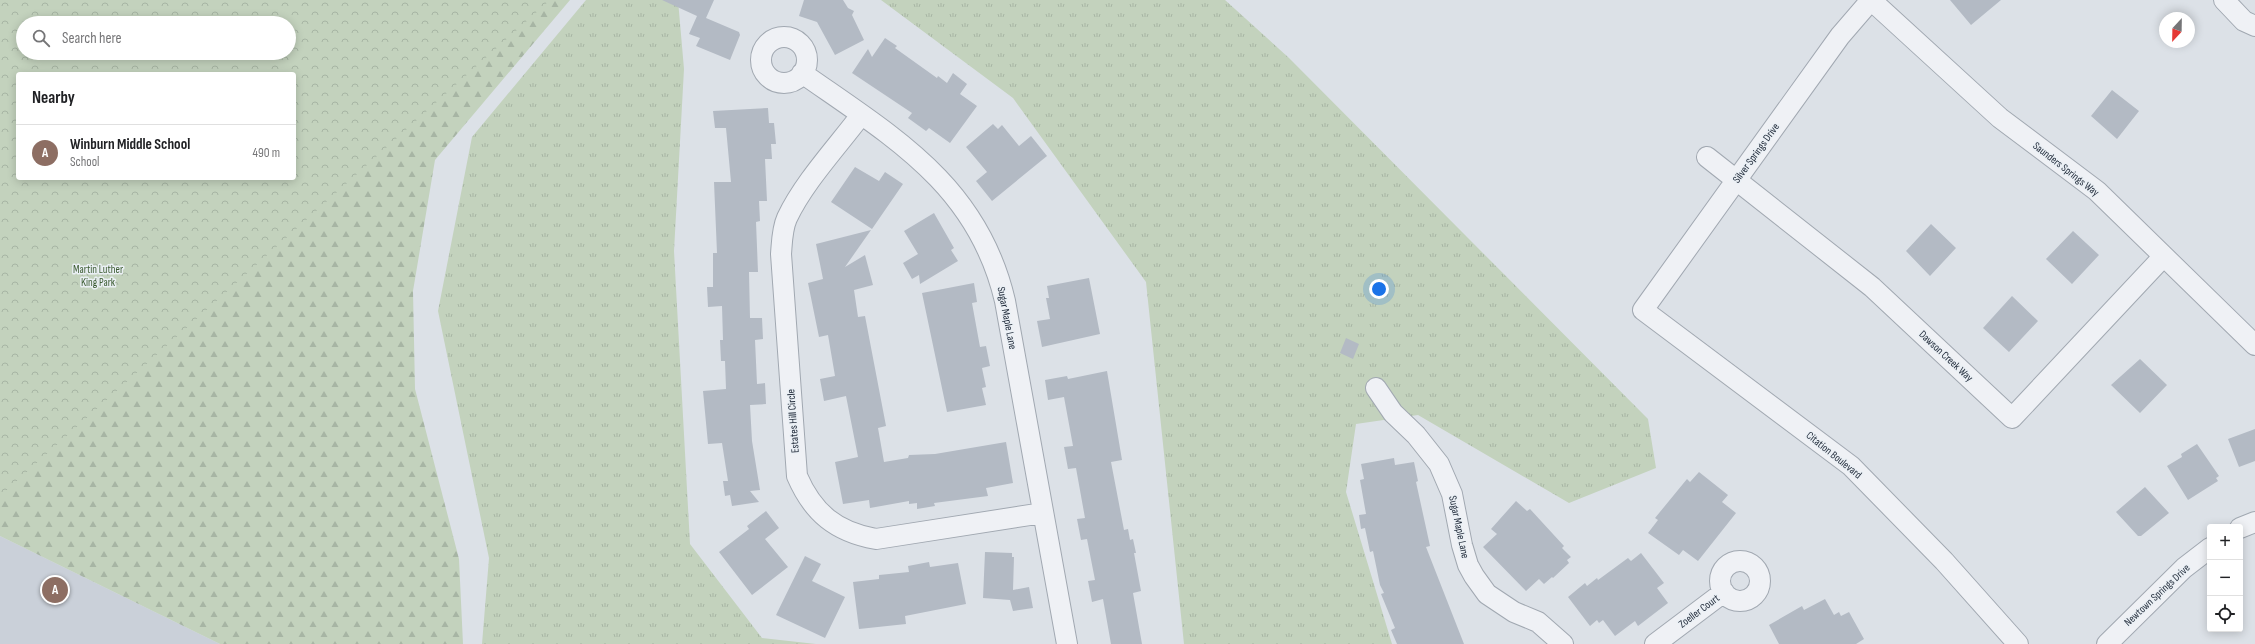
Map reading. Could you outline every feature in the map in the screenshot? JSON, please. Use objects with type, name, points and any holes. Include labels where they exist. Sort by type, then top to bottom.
[{"type":"street","name":"Silver Springs Drive","points":[[1644,310],[1840,36],[1871,0]]},
{"type":"street","name":"Saunders Springs Way","points":[[1871,0],[2000,118],[2096,191],[2255,345]]},
{"type":"street","points":[[2224,0],[2244,21],[2255,26]]},
{"type":"street","name":"Sugar Maple Lane","points":[[802,73],[923,162],[944,182],[973,220],[983,238],[998,273],[1005,300],[1067,644]]},
{"type":"street","name":"Estates Hill Circle","points":[[861,115],[799,196],[787,218],[782,234],[781,254],[797,476],[804,492],[822,514],[837,526],[857,535],[876,539],[1043,513]]},
{"type":"street","name":"Dawson Creek Way","points":[[1707,157],[1872,287],[2012,418],[2163,257]]},
{"type":"street","name":"Citation Boulevard","points":[[1644,310],[1851,466],[1944,562],[2018,644]]},
{"type":"street","name":"Sugar Maple Lane","points":[[1376,388],[1393,413],[1416,436],[1439,464],[1452,494],[1462,546],[1468,564],[1474,576],[1487,594],[1514,612],[1538,622],[1563,644]]},
{"type":"street","points":[[2243,527],[2255,522]]},
{"type":"street","name":"Newtown Springs Drive","points":[[2106,644],[2184,568],[2207,550]]},
{"type":"street","name":"Zoeller Court","points":[[1655,644],[1724,592]]},
{"type":"shaded area","points":[[0,536],[220,644],[0,644]]},
{"type":"green space","points":[[0,0],[570,0],[435,160],[413,291],[415,389],[459,559],[463,644],[220,644],[0,536],[0,164],[12,188],[238,180],[296,180],[296,72],[294,72],[291,60],[296,60],[296,16],[16,16]]},
{"type":"green space","name":"Martin Luther King Park","points":[[0,0],[550,0],[0,496]]},
{"type":"green space","points":[[586,0],[678,0],[684,69],[674,251],[690,544],[762,638],[816,644],[482,644],[489,558],[438,311],[472,137]]},
{"type":"green space","points":[[881,0],[1225,0],[1289,58],[1648,419],[1656,468],[1569,503],[1418,415],[1356,424],[1346,492],[1392,644],[1184,644],[1146,282],[1013,98]]},
{"type":"building","points":[[662,0],[714,0],[706,18],[739,32],[740,35],[730,60],[696,46],[700,38],[689,34],[697,16]]},
{"type":"building","points":[[804,0],[843,0],[848,8],[854,11],[852,15],[864,40],[835,55],[817,22],[799,16]]},
{"type":"building","points":[[1950,0],[2001,0],[1971,25]]},
{"type":"building","points":[[885,38],[897,46],[895,48],[937,78],[938,76],[947,83],[953,73],[967,84],[960,94],[977,106],[950,143],[929,128],[926,131],[908,118],[912,113],[852,73],[868,49],[872,57]]},
{"type":"building","points":[[2112,90],[2139,111],[2117,139],[2091,116]]},
{"type":"building","points":[[768,108],[769,123],[774,123],[776,144],[771,144],[772,159],[765,159],[767,201],[759,201],[760,221],[756,222],[758,272],[749,272],[750,318],[762,318],[763,339],[755,340],[757,384],[765,383],[766,404],[750,405],[752,441],[760,490],[750,491],[759,502],[732,506],[730,495],[725,496],[723,481],[728,481],[722,443],[708,444],[703,391],[726,389],[725,361],[721,361],[720,340],[723,340],[722,306],[708,307],[707,287],[713,287],[713,253],[717,253],[714,182],[731,182],[726,128],[715,128],[713,111]]},
{"type":"building","points":[[993,124],[998,129],[1002,125],[1019,146],[1031,136],[1047,156],[992,201],[976,181],[987,172],[966,147]]},
{"type":"building","points":[[855,167],[879,181],[885,172],[903,184],[872,229],[831,202]]},
{"type":"building","points":[[934,213],[954,248],[951,250],[958,261],[920,284],[919,275],[912,279],[903,263],[918,254],[904,231]]},
{"type":"building","points":[[1931,224],[1956,248],[1930,276],[1906,251]]},
{"type":"building","points":[[871,230],[845,267],[865,255],[873,285],[854,290],[858,317],[865,316],[886,426],[878,428],[884,462],[908,458],[909,455],[935,454],[1006,442],[1013,483],[986,488],[988,496],[934,503],[935,506],[917,509],[917,503],[909,504],[909,501],[870,508],[869,500],[843,504],[835,462],[858,457],[846,396],[824,401],[820,379],[835,376],[828,335],[819,337],[808,283],[823,279],[816,244]]},
{"type":"building","points":[[2073,231],[2099,255],[2072,284],[2046,259]]},
{"type":"building","points":[[1089,278],[1100,334],[1042,347],[1037,321],[1050,319],[1046,298],[1049,298],[1047,286]]},
{"type":"building","points":[[974,283],[977,302],[972,303],[980,347],[986,346],[990,366],[982,368],[986,387],[982,388],[986,405],[947,412],[922,293]]},
{"type":"building","points":[[2012,296],[2038,321],[2009,352],[1983,328]]},
{"type":"building","points":[[1346,338],[1359,344],[1353,359],[1340,353]]},
{"type":"building","points":[[2140,359],[2167,385],[2140,413],[2111,385]]},
{"type":"building","points":[[1107,371],[1122,460],[1111,462],[1124,530],[1128,529],[1130,540],[1133,539],[1136,553],[1134,553],[1141,591],[1133,593],[1142,644],[1111,644],[1103,599],[1092,602],[1088,581],[1095,580],[1087,539],[1081,540],[1077,519],[1085,518],[1076,468],[1068,469],[1064,447],[1073,446],[1064,397],[1048,400],[1045,380],[1067,376],[1068,379]]},
{"type":"building","points":[[2255,429],[2255,461],[2239,467],[2228,439]]},
{"type":"building","points":[[2197,444],[2219,476],[2216,478],[2218,481],[2188,500],[2167,466],[2182,457],[2181,454]]},
{"type":"building","points":[[1394,458],[1395,465],[1414,462],[1418,481],[1416,482],[1430,546],[1426,547],[1464,644],[1397,644],[1391,630],[1395,628],[1381,594],[1384,593],[1380,585],[1373,551],[1370,552],[1365,528],[1361,529],[1359,515],[1366,514],[1360,480],[1364,479],[1361,464]]},
{"type":"building","points":[[1699,472],[1728,495],[1722,502],[1736,513],[1698,561],[1683,550],[1679,555],[1648,533],[1658,520],[1655,518],[1687,479],[1690,482]]},
{"type":"building","points":[[2145,487],[2169,513],[2141,536],[2138,536],[2116,512]]},
{"type":"building","points":[[1516,501],[1527,511],[1530,509],[1564,546],[1562,548],[1571,557],[1567,560],[1569,563],[1553,578],[1552,577],[1544,584],[1539,579],[1526,591],[1483,547],[1497,534],[1491,529]]},
{"type":"building","points":[[766,511],[779,528],[765,539],[788,567],[752,595],[719,552],[749,529],[747,526]]},
{"type":"building","points":[[985,552],[1012,553],[1012,557],[1014,557],[1013,590],[1029,587],[1033,608],[1013,611],[1010,600],[983,598]]},
{"type":"building","points":[[1641,553],[1664,583],[1657,588],[1668,603],[1638,626],[1635,621],[1615,636],[1603,620],[1599,623],[1597,620],[1590,626],[1568,597],[1585,583],[1587,586],[1597,578],[1598,580],[1628,558],[1631,561]]},
{"type":"building","points":[[805,556],[821,564],[812,581],[845,597],[825,638],[776,615]]},
{"type":"building","points":[[929,562],[930,567],[958,563],[966,604],[905,616],[906,624],[859,629],[853,582],[879,579],[879,575],[909,572],[908,566]]},
{"type":"building","points":[[1825,599],[1834,615],[1839,612],[1841,616],[1849,612],[1864,639],[1856,644],[1779,644],[1769,625],[1802,606],[1804,610]]},
{"type":"place","name":"Winburn Middle School","points":[[55,590]]}]
